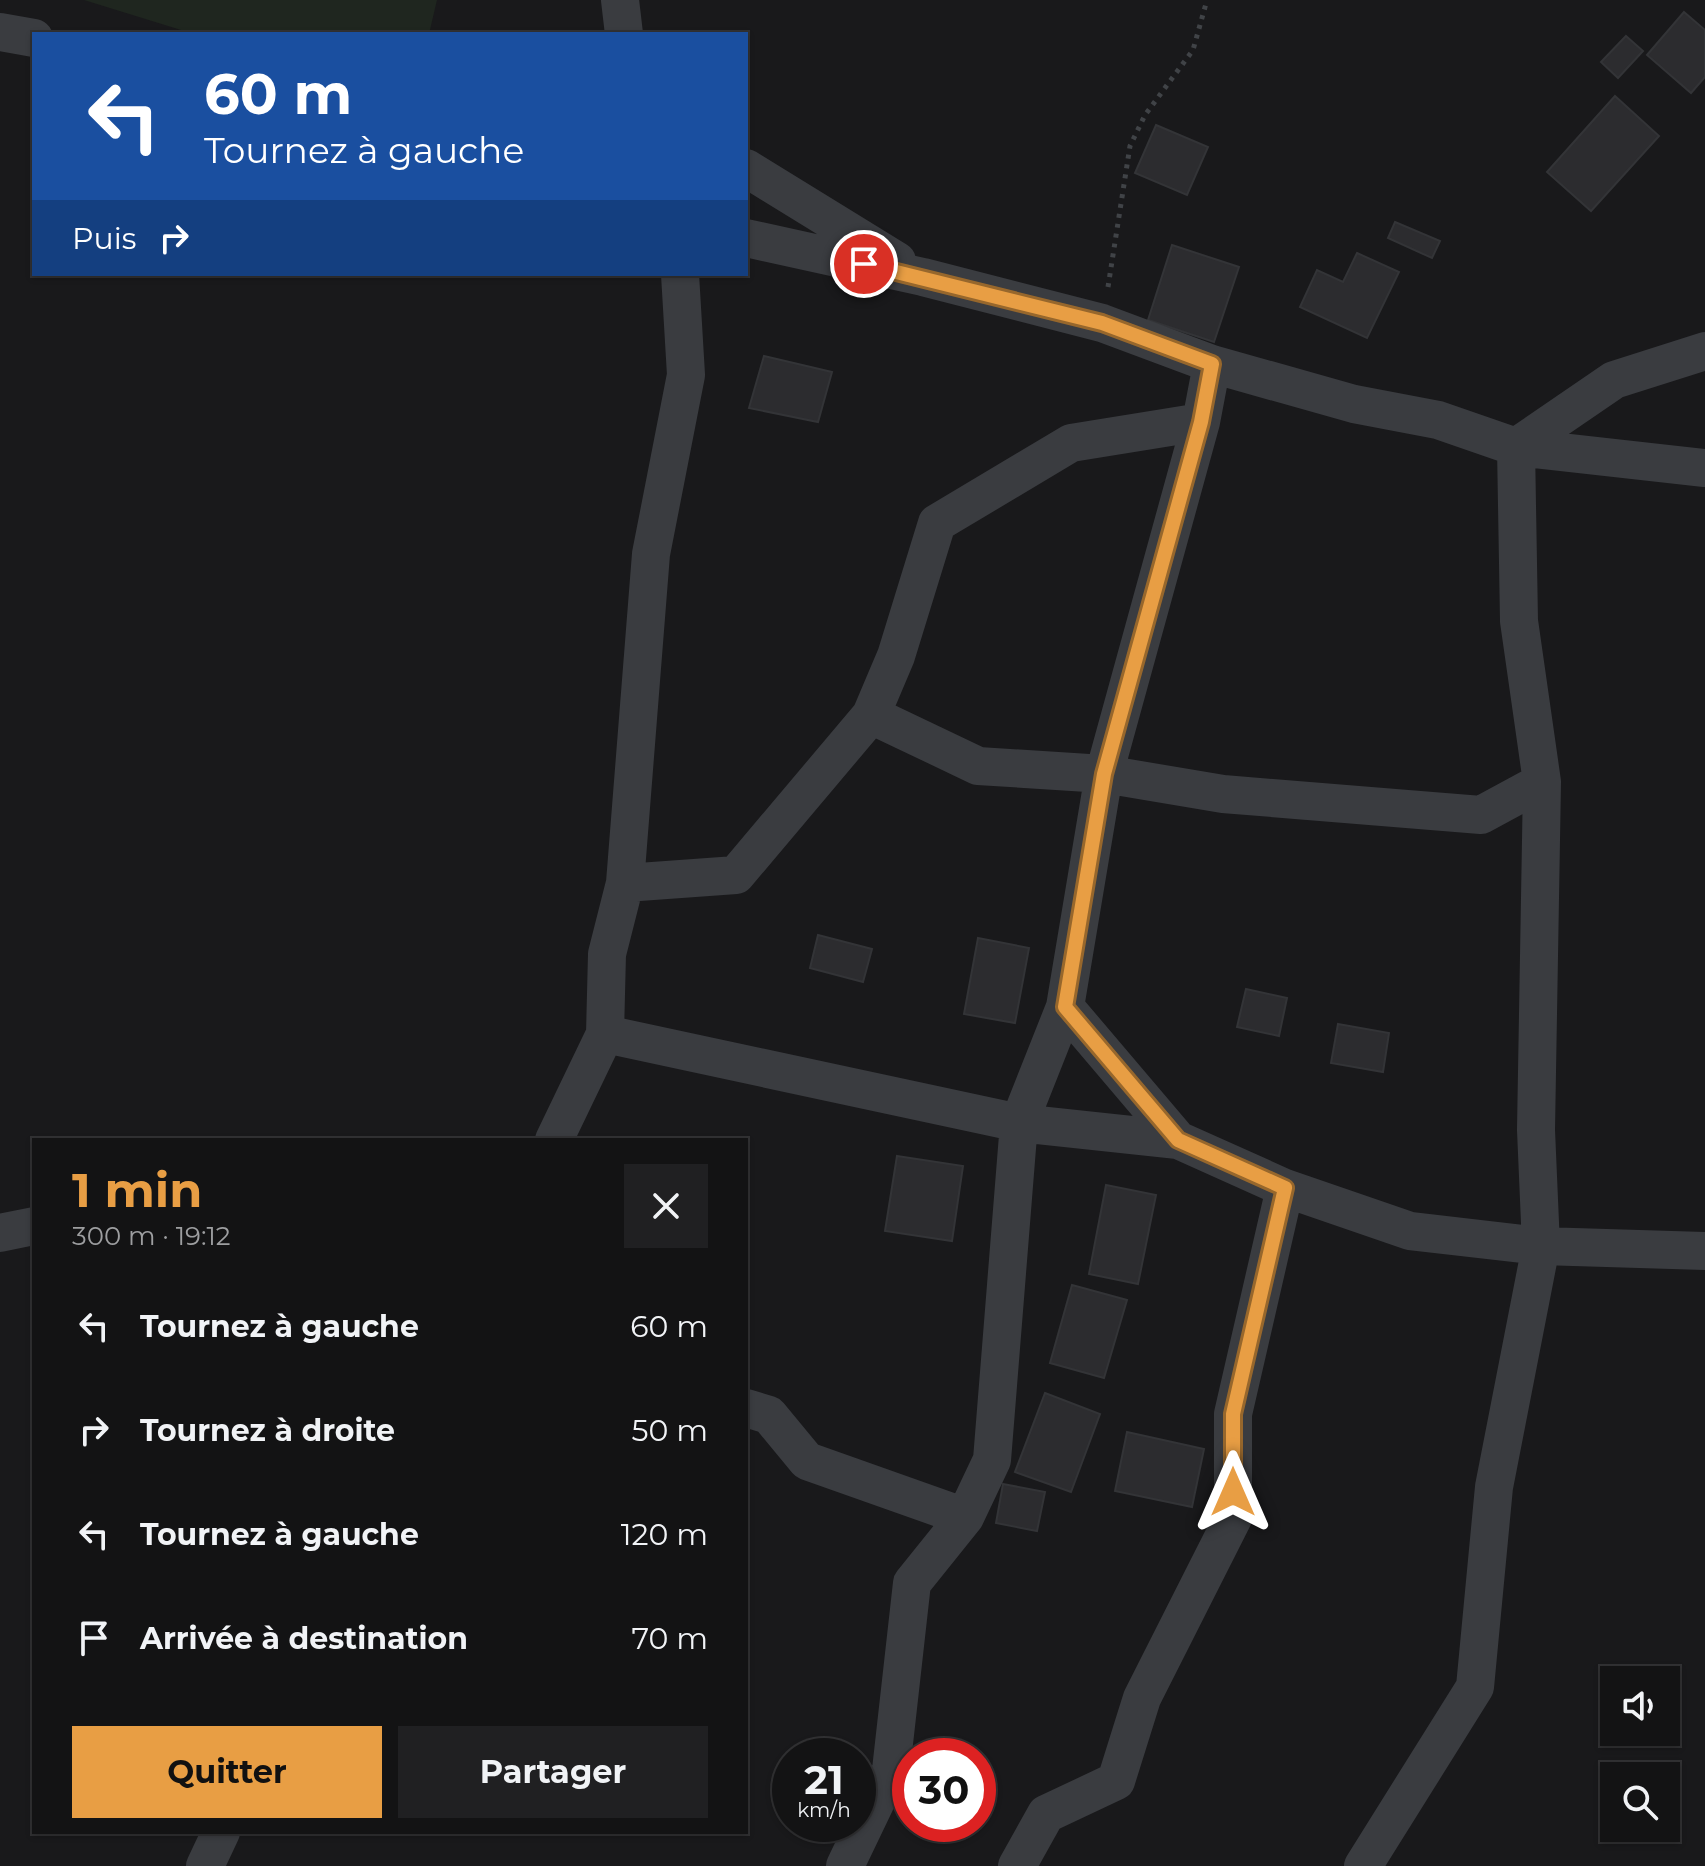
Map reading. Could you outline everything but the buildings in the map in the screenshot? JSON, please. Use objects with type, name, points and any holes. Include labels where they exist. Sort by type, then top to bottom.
[{"type":"street","points":[[620,0],[624,32]]},
{"type":"street","points":[[0,32],[32,38]]},
{"type":"street","points":[[748,169],[923,277]]},
{"type":"street","points":[[748,238],[923,277],[1102,323],[1212,364],[1354,404],[1438,420],[1516,447],[1705,468]]},
{"type":"street","points":[[555,1138],[605,1034],[607,954],[625,883],[651,554],[686,375],[680,276]]},
{"type":"street","points":[[1516,447],[1614,380],[1705,351]]},
{"type":"street","points":[[845,1866],[891,1770],[912,1583],[965,1517],[992,1460],[1019,1123],[1065,1007],[1104,774],[1201,422],[1212,364]]},
{"type":"street","points":[[625,883],[736,875],[871,715],[896,656],[937,523],[1071,443],[1201,422]]},
{"type":"street","points":[[1363,1866],[1475,1687],[1494,1487],[1541,1246],[1536,1130],[1542,782],[1519,621],[1516,447]]},
{"type":"street","points":[[871,715],[978,766],[1104,774],[1223,794],[1481,815],[1542,782]]},
{"type":"street","points":[[1065,1007],[1178,1140]]},
{"type":"street","points":[[605,1034],[1019,1123],[1178,1140],[1285,1188],[1410,1231],[1541,1246],[1705,1251]]},
{"type":"street","points":[[1017,1866],[1046,1814],[1116,1781],[1142,1698],[1233,1518],[1233,1414],[1285,1188]]},
{"type":"street","points":[[0,1233],[32,1226]]},
{"type":"street","points":[[748,1409],[769,1415],[807,1461],[965,1517]]},
{"type":"street","points":[[205,1866],[220,1834]]},
{"type":"path","points":[[1102,323],[1130,146],[1145,115],[1193,50],[1207,0]]},
{"type":"shaded area","points":[[84,0],[437,0],[429,32],[188,32]]},
{"type":"route","points":[[864,264],[1102,323],[1212,364],[1201,422],[1104,774],[1065,1007],[1178,1140],[1285,1188],[1233,1414],[1233,1492]]}]
